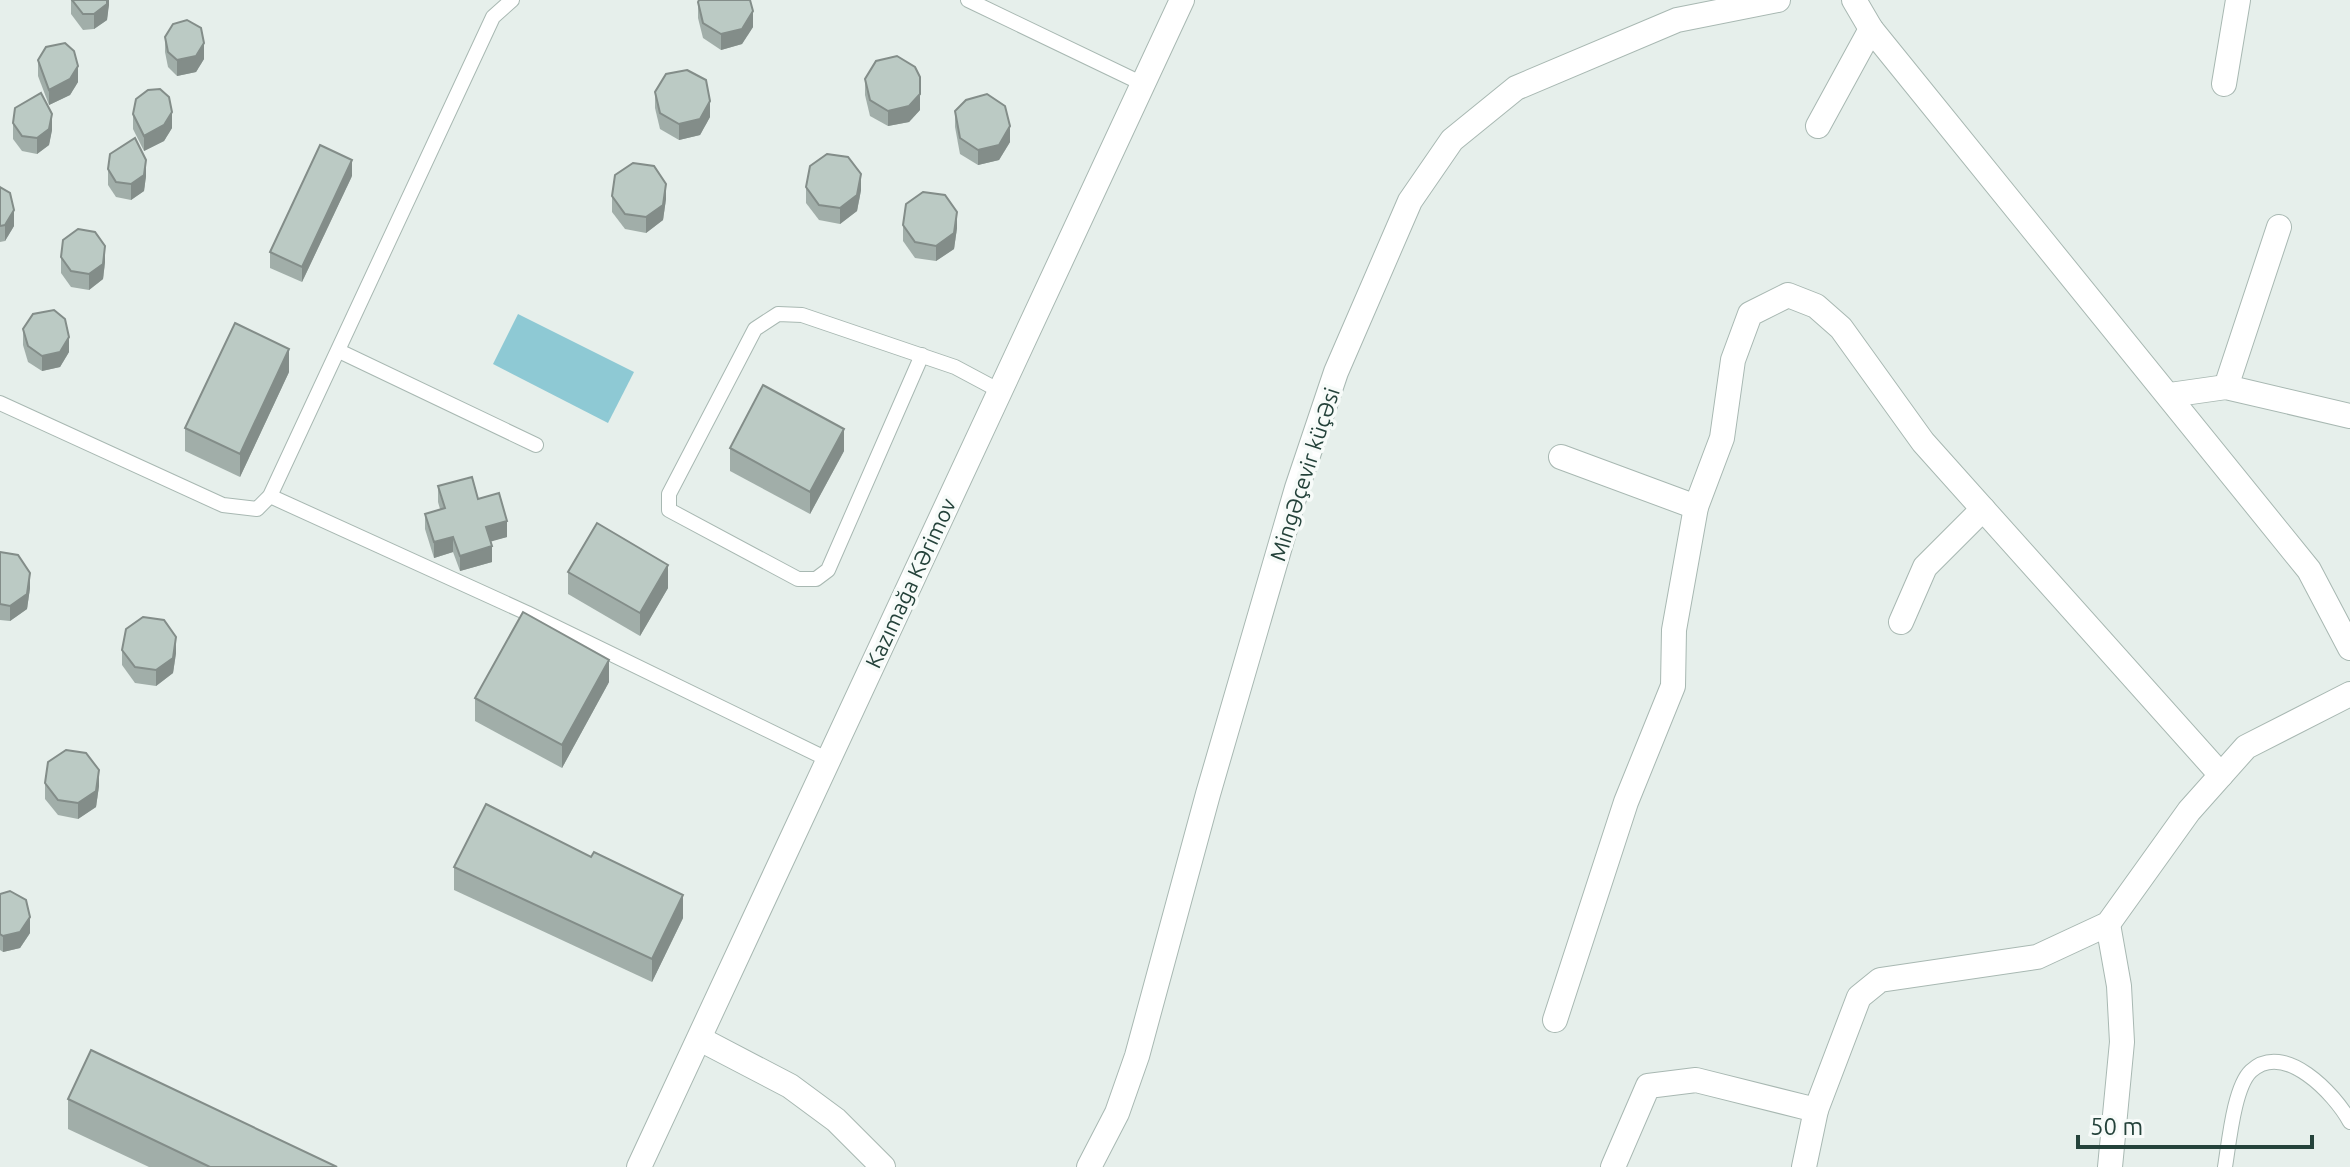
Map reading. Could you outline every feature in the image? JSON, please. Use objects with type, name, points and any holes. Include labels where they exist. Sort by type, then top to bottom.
[{"type":"street","name":"Kazımağa Kərimov","points":[[639,1167],[1182,0]]},
{"type":"street","name":"Mingəçevir küçəsi","points":[[1089,1167],[1117,1113],[1137,1056],[1208,794],[1302,474],[1336,372],[1410,201],[1452,140],[1516,88],[1677,20],[1778,0]]},
{"type":"street","points":[[1854,0],[1871,29],[2309,570],[2350,648]]},
{"type":"street","points":[[2224,84],[2238,0]]},
{"type":"street","points":[[1818,126],[1871,29]]},
{"type":"street","points":[[2226,387],[2279,227]]},
{"type":"street","points":[[1555,1020],[1626,802],[1673,686],[1674,630],[1696,507],[1722,438],[1733,360],[1750,314],[1788,295],[1816,306],[1841,328],[1923,442],[2221,775]]},
{"type":"street","points":[[2170,395],[2226,387],[2350,416]]},
{"type":"street","points":[[1561,457],[1696,507]]},
{"type":"street","points":[[1901,622],[1925,567],[1983,509]]},
{"type":"street","points":[[1804,1167],[1816,1110],[1859,997],[1880,980],[2037,957],[2108,924],[2189,811],[2246,747],[2350,694]]},
{"type":"street","points":[[2108,924],[2119,986],[2122,1042],[2110,1167]]},
{"type":"street","points":[[700,1039],[790,1086],[836,1120],[883,1167]]},
{"type":"street","points":[[1613,1167],[1648,1086],[1696,1080],[1816,1110]]},
{"type":"lane","points":[[0,403],[223,505],[257,509],[270,496],[493,17],[512,0]]},
{"type":"lane","points":[[968,0],[1143,84]]},
{"type":"lane","points":[[922,355],[828,570],[816,579],[798,579],[669,510],[669,494],[755,329],[778,314],[802,315],[922,355],[955,367],[1000,391]]},
{"type":"lane","points":[[339,351],[536,445]]},
{"type":"lane","points":[[270,496],[527,613],[829,760]]},
{"type":"lane","points":[[2225,1167],[2233,1115],[2249,1072],[2264,1063],[2293,1063],[2322,1086],[2350,1122]]},
{"type":"water","points":[[518,314],[634,372],[608,423],[493,364]]},
{"type":"building","points":[[72,0],[107,0],[107,4],[94,14],[83,14]]},
{"type":"building","points":[[699,0],[750,0],[753,11],[742,29],[721,34],[703,23]]},
{"type":"building","points":[[187,20],[201,28],[204,43],[196,56],[177,60],[168,52],[165,37],[173,24]]},
{"type":"building","points":[[65,43],[74,51],[78,66],[70,79],[49,90],[38,60],[46,47]]},
{"type":"building","points":[[897,56],[915,67],[920,77],[920,94],[909,106],[888,111],[870,100],[865,79],[876,61]]},
{"type":"building","points":[[687,70],[706,80],[710,101],[700,119],[679,124],[660,113],[655,92],[666,74]]},
{"type":"building","points":[[160,89],[169,97],[172,112],[164,125],[144,136],[133,114],[136,99],[148,90]]},
{"type":"building","points":[[41,93],[52,114],[49,129],[37,138],[22,136],[13,123],[15,108]]},
{"type":"building","points":[[987,94],[1005,106],[1010,126],[999,145],[978,150],[960,138],[955,111],[966,100]]},
{"type":"building","points":[[135,138],[146,160],[144,175],[131,184],[116,182],[108,169],[110,154]]},
{"type":"building","points":[[320,145],[352,160],[302,267],[270,252]]},
{"type":"building","points":[[827,154],[848,157],[861,174],[857,195],[840,208],[819,205],[806,187],[810,166]]},
{"type":"building","points":[[633,163],[654,166],[666,184],[663,205],[646,217],[625,214],[612,196],[615,175]]},
{"type":"building","points":[[0,187],[10,193],[14,210],[5,225],[0,226]]},
{"type":"building","points":[[923,192],[945,195],[957,212],[954,233],[936,246],[915,242],[903,225],[906,204]]},
{"type":"building","points":[[78,229],[95,232],[105,246],[103,264],[89,274],[71,271],[61,257],[63,240]]},
{"type":"building","points":[[54,310],[65,319],[69,337],[60,352],[42,356],[28,346],[23,329],[33,314]]},
{"type":"building","points":[[235,323],[289,349],[240,454],[185,428]]},
{"type":"building","points":[[763,385],[844,429],[810,492],[730,448]]},
{"type":"building","points":[[472,477],[478,499],[499,493],[507,521],[486,527],[492,546],[460,556],[453,537],[434,542],[425,514],[445,508],[438,486]]},
{"type":"building","points":[[597,523],[668,565],[640,613],[568,572]]},
{"type":"building","points":[[0,552],[18,555],[30,573],[27,594],[10,606],[0,604]]},
{"type":"building","points":[[523,612],[609,660],[562,745],[475,698]]},
{"type":"building","points":[[143,617],[164,620],[176,637],[173,658],[156,670],[135,667],[122,650],[126,629]]},
{"type":"building","points":[[66,750],[86,753],[99,770],[96,791],[78,803],[58,800],[45,783],[48,762]]},
{"type":"building","points":[[486,804],[591,857],[594,852],[683,895],[652,959],[454,867]]},
{"type":"building","points":[[10,891],[26,900],[30,917],[20,932],[3,936],[0,934],[0,894]]},
{"type":"building","points":[[91,1050],[337,1167],[210,1167],[68,1099]]}]
